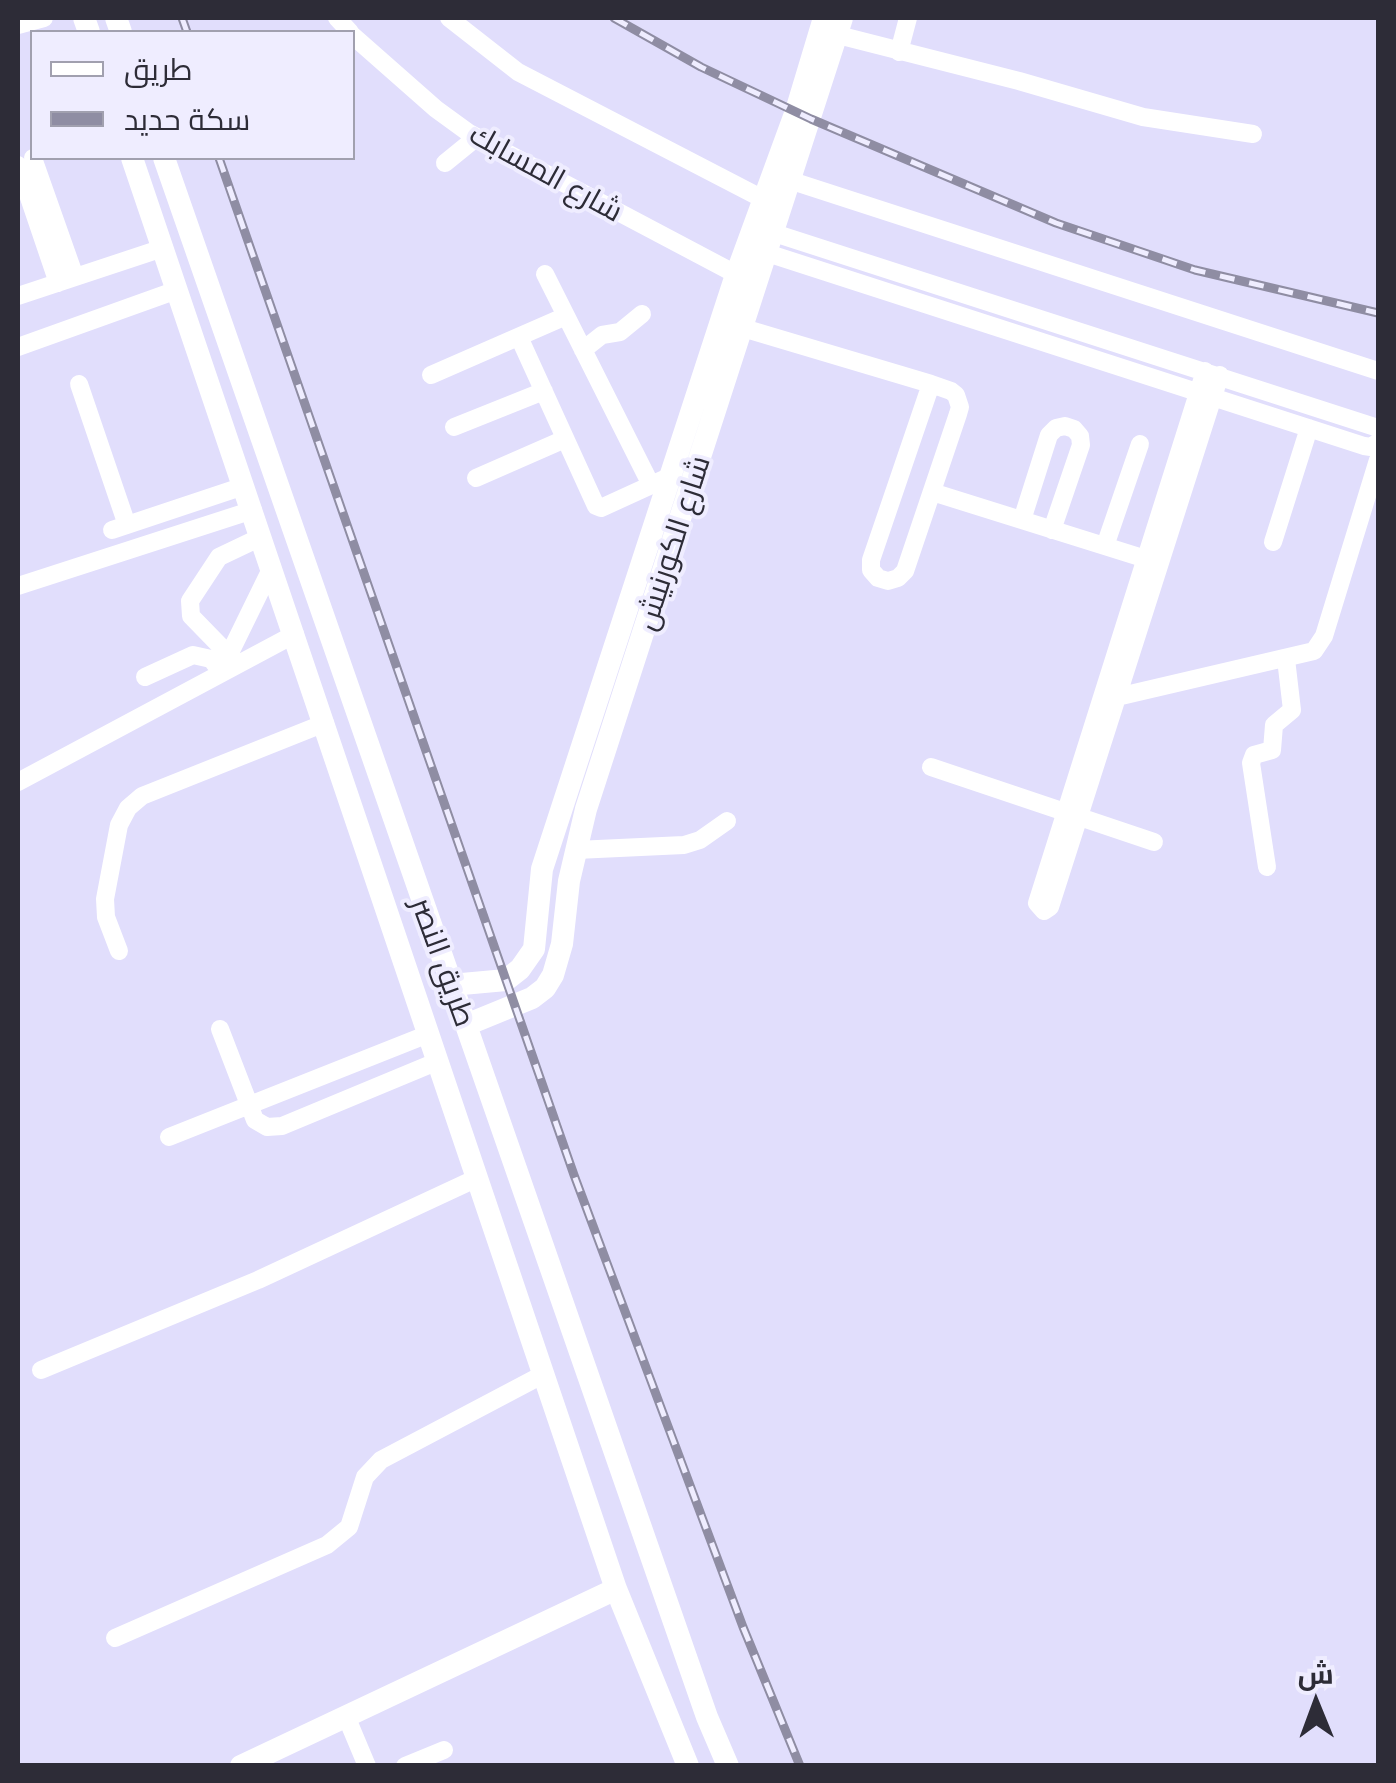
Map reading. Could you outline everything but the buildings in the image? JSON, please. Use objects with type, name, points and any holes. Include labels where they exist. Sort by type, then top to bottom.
[{"type":"main road","name":"شارع الكورنيش","points":[[466,1025],[532,998],[549,982],[562,944],[586,810],[743,328],[746,280],[763,200],[831,25]]},
{"type":"main road","name":"شارع الكورنيش","points":[[450,985],[499,982],[520,969],[536,938],[539,882],[661,480],[746,280],[770,243],[792,180],[831,25]]},
{"type":"main road","name":"طريق النصر","points":[[133,160],[616,1589],[688,1766]]},
{"type":"main road","name":"طريق النصر","points":[[165,160],[450,985],[707,1717],[728,1766]]},
{"type":"main road","points":[[551,841],[576,850]]},
{"type":"main road","points":[[241,1766],[616,1589]]},
{"type":"street","points":[[18,26],[44,18]]},
{"type":"street","points":[[449,18],[489,52],[549,90],[763,200]]},
{"type":"street","points":[[898,52],[908,18]]},
{"type":"street","points":[[831,25],[898,52],[1143,117],[1253,134]]},
{"type":"street","name":"شارع المسابك","points":[[355,37],[436,109],[478,137],[746,280]]},
{"type":"street","points":[[445,164],[478,137]]},
{"type":"street","points":[[31,160],[66,280]]},
{"type":"street","points":[[18,165],[66,280]]},
{"type":"street","points":[[792,180],[1378,371]]},
{"type":"street","points":[[770,243],[864,262],[1213,373],[1378,444]]},
{"type":"street","points":[[770,243],[857,282],[1364,446],[1378,444]]},
{"type":"street","points":[[18,296],[163,248]]},
{"type":"street","points":[[857,282],[864,262]]},
{"type":"street","points":[[519,336],[598,508],[661,480],[583,350],[545,274]]},
{"type":"street","points":[[18,347],[177,290]]},
{"type":"street","points":[[970,319],[976,298]]},
{"type":"street","points":[[583,350],[602,335],[620,332],[642,314]]},
{"type":"street","points":[[432,375],[566,316]]},
{"type":"street","points":[[743,328],[931,384],[951,390],[960,407],[905,570],[888,581],[878,578],[871,560],[931,384]]},
{"type":"street","points":[[1072,814],[1213,373]]},
{"type":"street","points":[[79,384],[120,528],[244,486]]},
{"type":"street","points":[[454,427],[544,390]]},
{"type":"street","points":[[1022,520],[1050,435],[1056,428],[1074,428],[1081,445],[1052,530]]},
{"type":"street","points":[[1273,542],[1309,428]]},
{"type":"street","points":[[476,478],[566,438]]},
{"type":"street","points":[[1104,546],[1140,444]]},
{"type":"street","points":[[1116,686],[1314,651],[1324,636],[1378,444]]},
{"type":"street","points":[[901,474],[1022,520],[1151,558]]},
{"type":"street","points":[[891,502],[924,514]]},
{"type":"street","points":[[18,586],[252,510]]},
{"type":"street","points":[[225,666],[190,616],[190,601],[219,557],[262,536]]},
{"type":"street","points":[[225,666],[272,568]]},
{"type":"street","points":[[18,782],[225,666],[294,634]]},
{"type":"street","points":[[145,677],[193,655],[225,666]]},
{"type":"street","points":[[1267,866],[1251,763],[1254,755],[1272,750],[1274,724],[1292,710],[1286,658]]},
{"type":"street","points":[[118,951],[106,917],[105,899],[119,825],[128,808],[142,796],[325,723]]},
{"type":"street","points":[[931,767],[1154,842]]},
{"type":"street","points":[[576,850],[684,845],[700,840],[727,821]]},
{"type":"street","points":[[220,1029],[255,1120],[268,1127],[282,1126],[436,1062]]},
{"type":"street","points":[[169,1137],[426,1035]]},
{"type":"street","points":[[41,1370],[258,1280],[475,1179]]},
{"type":"street","points":[[115,1638],[326,1545],[349,1527],[365,1478],[381,1460],[544,1374]]},
{"type":"street","points":[[346,1716],[367,1766]]},
{"type":"street","points":[[405,1766],[444,1750]]},
{"type":"railway","points":[[182,18],[186,30]]},
{"type":"railway","points":[[614,18],[701,67],[811,119],[1056,223],[1195,270],[1378,313]]},
{"type":"railway","points":[[220,160],[574,1175],[743,1627],[800,1766]]}]
